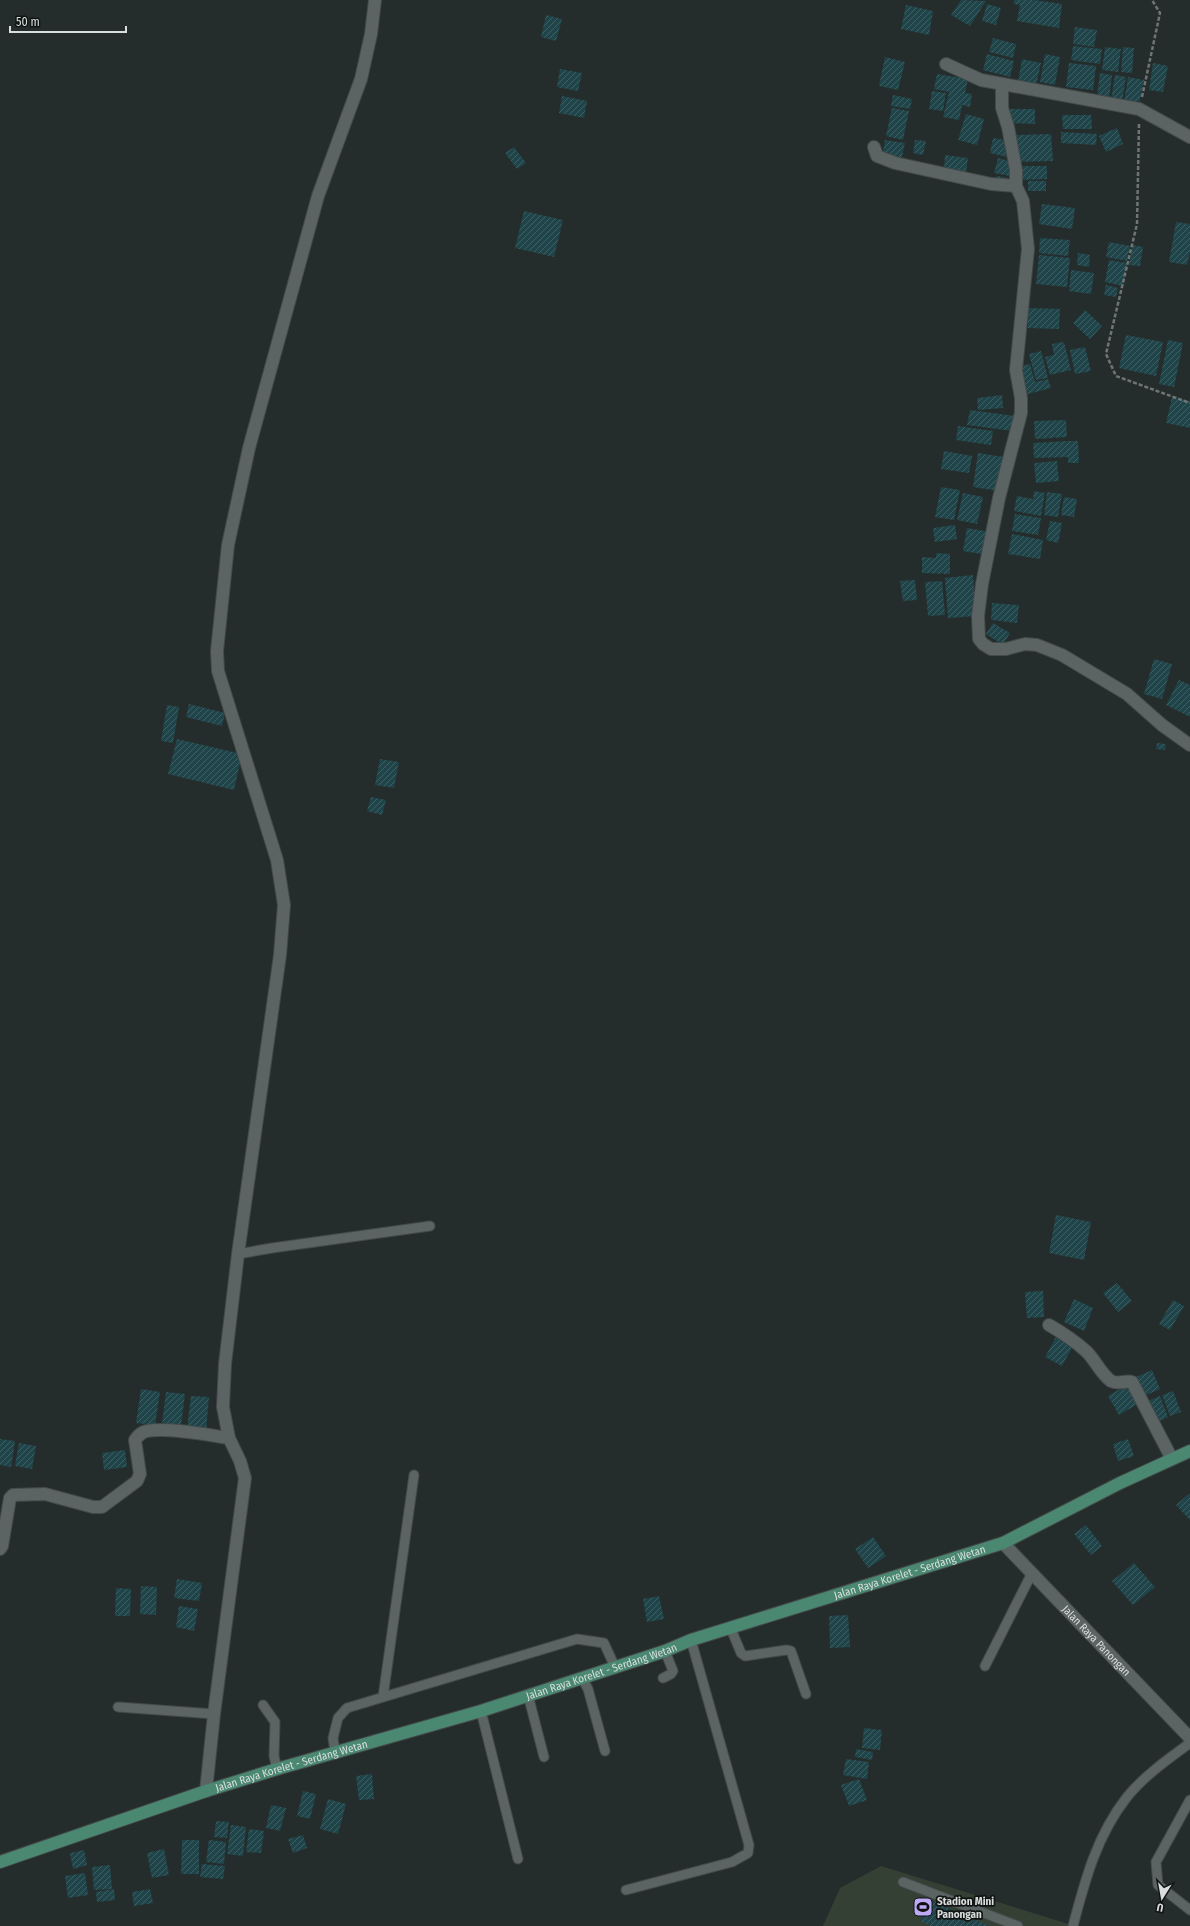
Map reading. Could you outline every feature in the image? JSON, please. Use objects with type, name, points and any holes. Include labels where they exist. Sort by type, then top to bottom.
[{"type":"main road","name":"Jalan Raya Korelet - Serdang Wetan","points":[[0,1862],[206,1791],[335,1752],[481,1711],[615,1668],[692,1640],[1003,1543],[1190,1451]]},
{"type":"street","points":[[206,1791],[214,1714],[245,1478],[240,1461],[230,1438],[223,1407],[225,1364],[238,1254],[280,955],[284,905],[278,860],[218,671],[217,651],[228,545],[249,448],[318,196],[361,79],[371,34],[375,0]]},
{"type":"street","points":[[946,64],[981,80],[1002,85],[1139,109],[1190,137]]},
{"type":"street","points":[[1002,85],[1002,108],[1008,127],[1016,170],[1016,186],[1022,201],[1028,249],[1016,370],[1021,398],[1021,413],[999,498],[982,584],[978,616],[979,639],[983,644],[998,650],[1025,644],[1037,645],[1062,655],[1127,694],[1162,725],[1190,744]]},
{"type":"street","points":[[874,147],[877,156],[895,164],[991,184],[1016,186]]},
{"type":"street","points":[[1049,1326],[1069,1337],[1088,1353],[1111,1381],[1121,1383],[1129,1381],[1132,1382],[1172,1459]]},
{"type":"street","points":[[0,1549],[2,1546],[10,1498],[13,1495],[45,1494],[93,1507],[102,1507],[137,1481],[140,1474],[135,1440],[139,1434],[147,1431],[175,1431],[230,1438]]},
{"type":"street","name":"Jalan Raya Panongan","points":[[1003,1543],[1031,1574],[1190,1738]]},
{"type":"lane","points":[[238,1254],[430,1226]]},
{"type":"lane","points":[[383,1697],[414,1475]]},
{"type":"lane","points":[[985,1666],[1031,1574]]},
{"type":"lane","points":[[731,1629],[741,1653],[746,1656],[786,1650],[792,1651],[806,1694]]},
{"type":"lane","points":[[335,1752],[334,1738],[338,1718],[347,1708],[383,1697],[577,1639],[604,1643],[615,1668]]},
{"type":"lane","points":[[626,1890],[732,1862],[748,1853],[749,1844],[692,1640]]},
{"type":"lane","points":[[663,1678],[671,1674],[672,1671],[665,1651]]},
{"type":"lane","points":[[582,1678],[588,1689],[605,1751]]},
{"type":"lane","points":[[528,1695],[544,1757]]},
{"type":"lane","points":[[263,1705],[275,1722],[274,1756],[277,1769]]},
{"type":"lane","points":[[118,1707],[214,1714]]},
{"type":"lane","points":[[481,1711],[518,1859]]},
{"type":"lane","points":[[1073,1926],[1085,1881],[1102,1835],[1128,1797],[1159,1766],[1190,1743]]},
{"type":"lane","points":[[1190,1800],[1156,1862],[1156,1876],[1158,1885],[1190,1910]]},
{"type":"lane","points":[[903,1882],[1018,1926]]},
{"type":"path","points":[[1152,0],[1160,13],[1139,109],[1137,224],[1106,354],[1116,376],[1190,403]]},
{"type":"green space","name":"Stadion Mini Panongan","points":[[881,1866],[1075,1926],[823,1926],[840,1888]]},
{"type":"building","points":[[961,0],[986,1],[970,26],[951,15]]},
{"type":"building","points":[[1014,0],[1034,0],[1062,4],[1059,28],[1017,21],[1020,5],[1014,4]]},
{"type":"building","points":[[987,4],[1001,8],[996,25],[982,21]]},
{"type":"building","points":[[906,5],[933,11],[929,35],[901,29]]},
{"type":"building","points":[[546,15],[562,19],[556,41],[541,37]]},
{"type":"building","points":[[1075,27],[1097,30],[1094,47],[1073,44]]},
{"type":"building","points":[[993,38],[1016,44],[1013,58],[989,52]]},
{"type":"building","points":[[1073,46],[1102,49],[1100,64],[1071,60]]},
{"type":"building","points":[[1105,47],[1121,49],[1118,72],[1102,70]]},
{"type":"building","points":[[1123,47],[1134,48],[1132,73],[1121,72]]},
{"type":"building","points":[[987,54],[1014,61],[1010,77],[983,70]]},
{"type":"building","points":[[1045,54],[1060,57],[1055,85],[1040,82]]},
{"type":"building","points":[[885,57],[905,62],[898,90],[879,86]]},
{"type":"building","points":[[1022,59],[1041,63],[1036,86],[1018,82]]},
{"type":"building","points":[[1069,63],[1096,66],[1093,90],[1066,87]]},
{"type":"building","points":[[1153,63],[1168,66],[1163,92],[1149,90]]},
{"type":"building","points":[[560,69],[582,73],[578,91],[557,87]]},
{"type":"building","points":[[1100,73],[1112,75],[1109,100],[1097,98]]},
{"type":"building","points":[[937,74],[968,79],[965,93],[972,94],[970,107],[962,105],[959,120],[943,117],[949,92],[934,89]]},
{"type":"building","points":[[1115,75],[1126,77],[1122,102],[1111,100]]},
{"type":"building","points":[[1128,77],[1144,80],[1139,104],[1124,102]]},
{"type":"building","points":[[932,91],[946,93],[943,111],[929,109]]},
{"type":"building","points":[[893,95],[912,99],[910,109],[891,106]]},
{"type":"building","points":[[562,96],[587,101],[584,118],[559,113]]},
{"type":"building","points":[[892,108],[909,111],[903,140],[886,136]]},
{"type":"building","points":[[1008,109],[1035,109],[1035,124],[1008,123]]},
{"type":"building","points":[[966,114],[984,119],[977,145],[958,140]]},
{"type":"building","points":[[1062,115],[1091,115],[1092,129],[1063,129]]},
{"type":"building","points":[[1117,128],[1123,144],[1106,152],[1099,136]]},
{"type":"building","points":[[1061,132],[1097,134],[1096,145],[1061,143]]},
{"type":"building","points":[[1051,134],[1053,161],[1015,162],[1014,135]]},
{"type":"building","points":[[993,138],[1010,141],[1007,157],[990,153]]},
{"type":"building","points":[[885,140],[905,143],[901,161],[882,157]]},
{"type":"building","points":[[915,140],[926,141],[923,155],[913,153]]},
{"type":"building","points":[[514,147],[526,163],[517,169],[505,153]]},
{"type":"building","points":[[945,155],[968,158],[966,173],[944,170]]},
{"type":"building","points":[[998,158],[1013,162],[1010,176],[994,173]]},
{"type":"building","points":[[1018,166],[1047,166],[1047,179],[1018,180]]},
{"type":"building","points":[[997,176],[1014,179],[996,181]]},
{"type":"building","points":[[1028,181],[1046,181],[1046,191],[1028,191]]},
{"type":"building","points":[[1042,204],[1075,208],[1072,229],[1039,224]]},
{"type":"building","points":[[524,211],[563,220],[554,257],[515,248]]},
{"type":"building","points":[[1176,222],[1190,224],[1190,252],[1187,265],[1169,262]]},
{"type":"building","points":[[1040,238],[1070,240],[1068,256],[1039,253]]},
{"type":"building","points":[[1109,242],[1130,246],[1127,261],[1106,257]]},
{"type":"building","points":[[1133,245],[1143,247],[1140,266],[1129,265]]},
{"type":"building","points":[[1078,253],[1090,255],[1089,267],[1077,265]]},
{"type":"building","points":[[1039,255],[1070,258],[1067,287],[1036,284]]},
{"type":"building","points":[[1109,260],[1127,263],[1123,286],[1105,282]]},
{"type":"building","points":[[1071,270],[1094,273],[1091,294],[1069,291]]},
{"type":"building","points":[[1106,285],[1118,288],[1116,297],[1104,295]]},
{"type":"building","points":[[1028,308],[1060,309],[1059,329],[1028,328]]},
{"type":"building","points":[[1085,310],[1102,326],[1090,339],[1073,323]]},
{"type":"building","points":[[1126,335],[1163,342],[1156,376],[1119,368]]},
{"type":"building","points":[[1168,340],[1183,343],[1174,387],[1159,384]]},
{"type":"building","points":[[1064,342],[1071,370],[1050,375],[1045,357],[1054,355],[1052,344]]},
{"type":"building","points":[[1085,347],[1091,371],[1075,374],[1070,350]]},
{"type":"building","points":[[1041,351],[1048,378],[1036,380],[1029,354]]},
{"type":"building","points":[[1030,364],[1035,382],[1048,379],[1051,388],[1024,395],[1017,367]]},
{"type":"building","points":[[1002,395],[1003,408],[978,410],[977,398]]},
{"type":"building","points":[[1172,397],[1190,401],[1190,428],[1166,423]]},
{"type":"building","points":[[970,410],[1015,416],[1013,431],[967,425]]},
{"type":"building","points":[[1066,420],[1067,437],[1035,439],[1034,421]]},
{"type":"building","points":[[958,426],[993,431],[991,445],[956,440]]},
{"type":"building","points":[[1078,441],[1079,463],[1068,463],[1068,457],[1034,458],[1033,443]]},
{"type":"building","points":[[944,451],[972,456],[969,473],[941,469]]},
{"type":"building","points":[[978,453],[1004,457],[999,491],[973,487]]},
{"type":"building","points":[[1057,461],[1059,481],[1036,483],[1034,463]]},
{"type":"building","points":[[941,487],[960,490],[954,520],[935,517]]},
{"type":"building","points":[[1034,491],[1045,493],[1041,516],[1014,511],[1017,496],[1033,499]]},
{"type":"building","points":[[1047,492],[1062,494],[1058,517],[1044,515]]},
{"type":"building","points":[[963,493],[983,497],[977,524],[957,520]]},
{"type":"building","points":[[1064,497],[1077,499],[1074,517],[1061,515]]},
{"type":"building","points":[[1015,514],[1041,518],[1038,535],[1012,531]]},
{"type":"building","points":[[1050,521],[1062,523],[1058,543],[1046,540]]},
{"type":"building","points":[[955,525],[957,539],[935,542],[933,528]]},
{"type":"building","points":[[967,528],[990,532],[987,555],[963,551]]},
{"type":"building","points":[[1012,534],[1043,540],[1040,559],[1008,554]]},
{"type":"building","points":[[936,553],[950,554],[950,574],[922,573],[922,557],[936,558]]},
{"type":"building","points":[[973,575],[976,616],[948,618],[945,578]]},
{"type":"building","points":[[915,580],[917,600],[903,601],[900,581]]},
{"type":"building","points":[[942,581],[945,615],[928,616],[925,582]]},
{"type":"building","points":[[992,603],[1019,605],[1017,623],[991,620]]},
{"type":"building","points":[[993,623],[1010,633],[1003,645],[986,634]]},
{"type":"building","points":[[1154,659],[1172,664],[1162,699],[1144,694]]},
{"type":"building","points":[[1179,680],[1190,685],[1190,717],[1166,705]]},
{"type":"building","points":[[189,704],[225,713],[222,726],[186,717]]},
{"type":"building","points":[[167,705],[179,707],[173,743],[161,741]]},
{"type":"building","points":[[177,739],[242,754],[234,790],[168,774]]},
{"type":"building","points":[[1157,743],[1166,744],[1165,750],[1156,749]]},
{"type":"building","points":[[380,759],[399,762],[394,788],[375,785]]},
{"type":"building","points":[[371,797],[386,800],[382,815],[367,811]]},
{"type":"building","points":[[1056,1215],[1091,1222],[1084,1260],[1049,1253]]},
{"type":"building","points":[[1117,1283],[1132,1301],[1118,1312],[1103,1293]]},
{"type":"building","points":[[1043,1291],[1044,1317],[1027,1318],[1025,1292]]},
{"type":"building","points":[[1074,1299],[1093,1308],[1084,1331],[1064,1322]]},
{"type":"building","points":[[1173,1300],[1184,1306],[1170,1330],[1159,1324]]},
{"type":"building","points":[[1057,1335],[1074,1344],[1062,1366],[1045,1357]]},
{"type":"building","points":[[1152,1370],[1160,1389],[1144,1396],[1136,1377]]},
{"type":"building","points":[[1130,1383],[1141,1402],[1119,1415],[1108,1396]]},
{"type":"building","points":[[141,1389],[160,1392],[155,1425],[136,1423]]},
{"type":"building","points":[[1173,1391],[1181,1412],[1170,1416],[1162,1395]]},
{"type":"building","points":[[166,1392],[185,1394],[181,1426],[162,1424]]},
{"type":"building","points":[[191,1396],[209,1397],[206,1431],[187,1429]]},
{"type":"building","points":[[1160,1396],[1168,1417],[1157,1422],[1148,1401]]},
{"type":"building","points":[[0,1439],[15,1441],[11,1467],[0,1465]]},
{"type":"building","points":[[1128,1439],[1134,1456],[1118,1461],[1113,1444]]},
{"type":"building","points":[[19,1443],[36,1446],[32,1469],[15,1466]]},
{"type":"building","points":[[125,1450],[127,1467],[104,1470],[102,1453]]},
{"type":"building","points":[[1190,1493],[1190,1520],[1176,1505]]},
{"type":"building","points":[[1086,1525],[1102,1546],[1091,1555],[1074,1534]]},
{"type":"building","points":[[873,1537],[886,1556],[868,1568],[855,1549]]},
{"type":"building","points":[[1134,1563],[1155,1587],[1133,1605],[1112,1581]]},
{"type":"building","points":[[177,1579],[202,1583],[199,1601],[174,1598]]},
{"type":"building","points":[[141,1586],[157,1587],[156,1615],[140,1614]]},
{"type":"building","points":[[116,1588],[131,1589],[130,1616],[115,1616]]},
{"type":"building","points":[[659,1596],[664,1619],[647,1622],[643,1599]]},
{"type":"building","points":[[179,1606],[198,1609],[194,1631],[176,1627]]},
{"type":"building","points":[[848,1615],[850,1647],[830,1648],[829,1616]]},
{"type":"building","points":[[864,1728],[882,1730],[880,1750],[862,1748]]},
{"type":"building","points":[[856,1749],[873,1752],[872,1760],[855,1757]]},
{"type":"building","points":[[846,1759],[869,1762],[867,1779],[843,1775]]},
{"type":"building","points":[[372,1774],[374,1799],[359,1800],[356,1776]]},
{"type":"building","points":[[859,1779],[867,1800],[849,1806],[841,1785]]},
{"type":"building","points":[[303,1791],[316,1794],[310,1819],[297,1816]]},
{"type":"building","points":[[328,1799],[346,1804],[338,1834],[320,1829]]},
{"type":"building","points":[[271,1805],[286,1808],[280,1831],[266,1828]]},
{"type":"building","points":[[216,1821],[229,1822],[227,1838],[214,1837]]},
{"type":"building","points":[[231,1825],[246,1827],[243,1856],[227,1854]]},
{"type":"building","points":[[249,1829],[264,1831],[261,1853],[246,1852]]},
{"type":"building","points":[[303,1835],[307,1848],[293,1853],[288,1839]]},
{"type":"building","points":[[182,1840],[199,1840],[199,1874],[181,1874]]},
{"type":"building","points":[[209,1840],[226,1842],[224,1864],[206,1862]]},
{"type":"building","points":[[164,1849],[169,1875],[152,1878],[147,1853]]},
{"type":"building","points":[[84,1850],[87,1865],[73,1869],[70,1853]]},
{"type":"building","points":[[202,1864],[225,1866],[223,1879],[200,1877]]},
{"type":"building","points":[[110,1865],[112,1889],[94,1890],[92,1867]]},
{"type":"building","points":[[85,1873],[88,1895],[68,1898],[65,1876]]},
{"type":"building","points":[[114,1889],[115,1900],[97,1902],[96,1892]]},
{"type":"building","points":[[150,1889],[153,1903],[134,1906],[132,1892]]},
{"type":"building","points":[[929,1900],[990,1926],[931,1926],[920,1921]]},
{"type":"place","name":"Stadion Mini Panongan","points":[[923,1907]]}]
